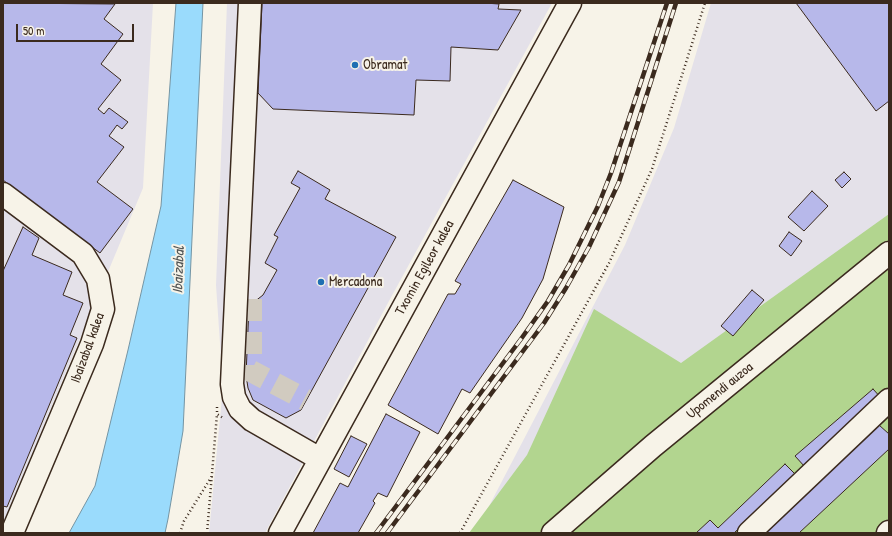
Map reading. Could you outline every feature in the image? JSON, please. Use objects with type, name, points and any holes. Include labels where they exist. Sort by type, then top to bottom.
[{"type":"street","points":[[250,3],[232,384],[234,397],[240,409],[252,420],[320,459]]},
{"type":"street","name":"Txomin Egileor kalea","points":[[280,533],[570,3]]},
{"type":"street","name":"Ibaizabal kalea","points":[[3,194],[83,254],[98,279],[103,309],[92,344],[12,533]]},
{"type":"street","name":"Upomendi auzoa","points":[[553,533],[653,446],[889,253]]},
{"type":"street","points":[[748,533],[889,400]]},
{"type":"path","points":[[460,533],[609,263],[652,169],[705,3]]},
{"type":"path","points":[[207,533],[217,414]]},
{"type":"path","points":[[180,533],[184,522],[212,475]]},
{"type":"shaded area","points":[[3,3],[153,3],[143,188],[3,523]]},
{"type":"shaded area","points":[[227,3],[552,3],[389,301],[265,533],[209,533],[223,387],[216,285]]},
{"type":"shaded area","points":[[711,3],[889,3],[889,533],[475,533],[625,245],[674,128]]},
{"type":"green space","points":[[889,214],[889,533],[469,533],[527,455],[594,309],[681,363]]},
{"type":"water","name":"Ibaizabal","points":[[176,3],[203,3],[183,431],[168,519],[165,533],[69,533],[95,486],[161,206]]},
{"type":"building","points":[[3,3],[115,4],[104,19],[123,34],[101,64],[121,80],[98,109],[104,114],[109,108],[128,122],[122,129],[117,125],[109,136],[124,147],[97,182],[133,209],[100,253],[3,180]]},
{"type":"building","name":"Obramat","points":[[262,3],[485,3],[499,4],[498,9],[521,10],[498,50],[451,47],[450,81],[416,80],[414,115],[273,109],[258,93]]},
{"type":"building","points":[[796,3],[889,3],[889,101],[876,111]]},
{"type":"building","name":"Mercadona","points":[[298,171],[330,190],[325,199],[396,237],[301,410],[286,418],[253,400],[248,388],[246,375],[249,306],[263,295],[277,270],[265,263],[278,237],[274,235],[300,188],[291,183]]},
{"type":"building","points":[[844,172],[851,179],[842,188],[835,180]]},
{"type":"building","points":[[513,180],[564,207],[543,279],[522,318],[470,393],[462,389],[438,434],[388,405],[448,294],[455,294],[461,284],[455,281]]},
{"type":"building","points":[[812,191],[828,206],[804,231],[788,217]]},
{"type":"building","points":[[23,227],[39,238],[32,255],[72,272],[63,295],[83,303],[70,335],[77,338],[7,507],[3,506],[3,271]]},
{"type":"building","points":[[789,232],[802,241],[791,256],[779,246]]},
{"type":"building","points":[[752,290],[764,300],[733,336],[721,326]]},
{"type":"building","points":[[873,389],[882,399],[805,467],[795,456]]},
{"type":"building","points":[[386,414],[420,432],[387,497],[378,493],[373,501],[375,503],[358,533],[313,533],[340,483],[348,487]]},
{"type":"building","points":[[879,425],[889,434],[889,449],[799,533],[752,533]]},
{"type":"building","points":[[351,436],[367,444],[349,477],[334,469]]},
{"type":"building","points":[[785,464],[796,475],[734,533],[696,533],[710,520],[718,528]]},
{"type":"tunnel","points":[[251,299],[251,371],[306,400]]},
{"type":"railway","points":[[376,533],[521,339],[548,301],[569,265],[598,206],[611,173],[667,3]]},
{"type":"railway","points":[[387,533],[544,323],[589,247],[619,182],[676,3]]},
{"type":"place","name":"Obramat","points":[[355,65]]},
{"type":"place","name":"Mercadona","points":[[321,282]]}]
